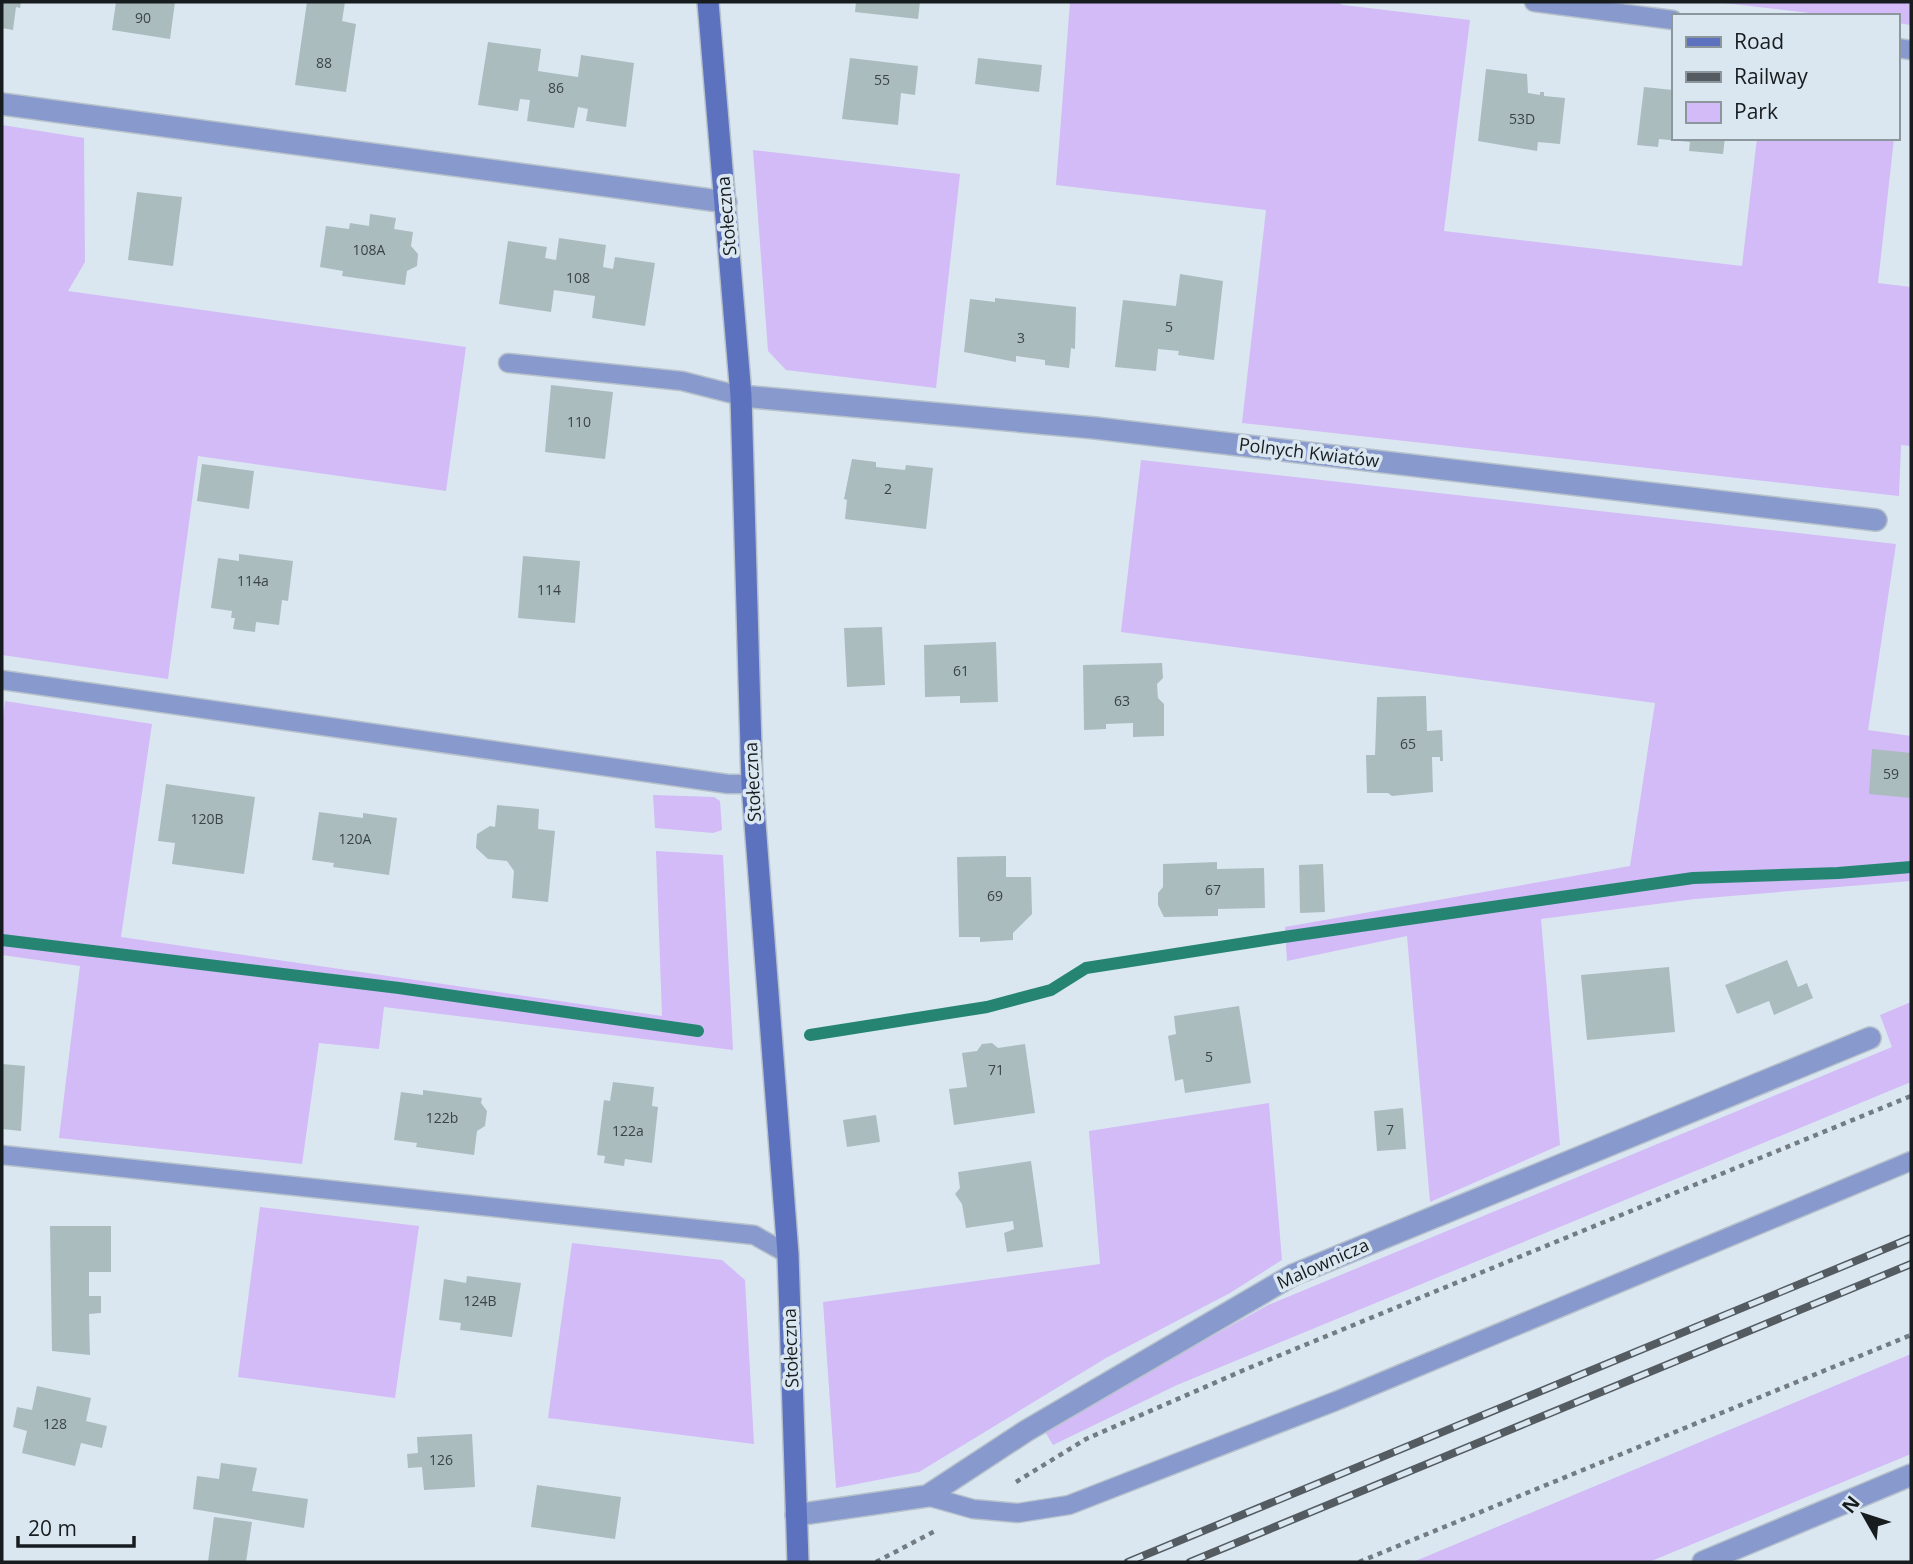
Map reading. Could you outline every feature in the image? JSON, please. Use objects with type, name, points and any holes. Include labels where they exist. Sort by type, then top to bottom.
[{"type":"street","name":"Stołeczna","points":[[708,2],[741,396],[752,784],[788,1254],[798,1562]]},
{"type":"street","points":[[2,104],[726,202]]},
{"type":"street","name":"Polnych Kwiatów","points":[[741,396],[1095,428],[1876,520]]},
{"type":"street","name":"Malownicza","points":[[796,1515],[927,1496],[1038,1424],[1293,1275],[1870,1038]]},
{"type":"street","points":[[1703,1562],[1911,1475]]},
{"type":"lane","points":[[1534,2],[1672,20]]},
{"type":"lane","points":[[509,363],[682,381],[741,396]]},
{"type":"lane","points":[[2,680],[728,783],[752,784]]},
{"type":"lane","points":[[2,1155],[754,1235],[788,1254]]},
{"type":"lane","points":[[927,1496],[973,1509],[1018,1513],[1069,1505],[1336,1401],[1911,1161]]},
{"type":"path","points":[[876,1562],[973,1509],[1086,1439],[1244,1370],[1911,1096]]},
{"type":"path","points":[[1359,1562],[1911,1335]]},
{"type":"green space","points":[[1070,2],[1337,2],[1343,5],[1470,20],[1444,231],[1742,266],[1757,140],[1894,140],[1878,283],[1911,287],[1911,446],[1901,445],[1899,496],[1242,423],[1266,210],[1056,185]]},
{"type":"green space","points":[[1715,2],[1911,2],[1911,25],[1899,23],[1899,14],[1818,14]]},
{"type":"green space","points":[[2,125],[84,138],[85,262],[68,291],[466,347],[446,491],[198,456],[168,679],[2,655]]},
{"type":"green space","points":[[753,150],[960,174],[936,388],[786,370],[768,351]]},
{"type":"green space","points":[[1141,460],[1896,544],[1868,730],[1911,736],[1911,881],[1695,899],[1541,919],[1560,1145],[1430,1202],[1407,936],[1287,961],[1285,927],[1630,866],[1655,703],[1121,632]]},
{"type":"green space","points":[[5,701],[152,724],[121,937],[662,1016],[656,851],[723,855],[733,1050],[384,1007],[379,1049],[319,1043],[302,1164],[59,1138],[80,966],[2,955],[2,725]]},
{"type":"green space","points":[[653,795],[714,797],[720,801],[722,830],[713,833],[655,828]]},
{"type":"green space","points":[[1911,1002],[1911,1082],[1177,1385],[1053,1445],[1044,1430],[1268,1305],[1892,1047],[1880,1015]]},
{"type":"green space","points":[[1269,1103],[1282,1260],[1230,1293],[1106,1358],[919,1472],[836,1488],[823,1302],[1100,1264],[1089,1131]]},
{"type":"green space","points":[[260,1207],[419,1226],[395,1398],[238,1377]]},
{"type":"green space","points":[[572,1243],[722,1260],[745,1280],[754,1444],[548,1418]]},
{"type":"green space","points":[[1911,1354],[1911,1454],[1649,1562],[1413,1562]]},
{"type":"building","points":[[2,2],[21,2],[20,8],[16,7],[13,30],[2,28]]},
{"type":"building","points":[[116,2],[175,2],[170,39],[112,30]]},
{"type":"building","points":[[307,2],[345,2],[342,21],[356,24],[346,92],[295,85]]},
{"type":"building","points":[[856,2],[920,2],[918,19],[855,12]]},
{"type":"building","points":[[488,42],[541,49],[538,71],[578,77],[581,55],[634,63],[626,127],[586,121],[588,109],[578,107],[574,128],[527,121],[530,100],[520,99],[518,111],[478,105]]},
{"type":"building","points":[[850,58],[918,66],[915,95],[901,93],[898,125],[842,119]]},
{"type":"building","points":[[978,58],[1042,65],[1039,92],[975,84]]},
{"type":"building","points":[[1486,69],[1527,74],[1528,93],[1540,95],[1540,92],[1544,92],[1544,96],[1565,98],[1560,144],[1538,142],[1537,151],[1478,141]]},
{"type":"building","points":[[1644,87],[1672,90],[1672,140],[1725,140],[1723,154],[1689,151],[1690,142],[1659,139],[1658,147],[1637,145]]},
{"type":"building","points":[[137,192],[182,197],[173,266],[128,260]]},
{"type":"building","points":[[370,214],[396,218],[394,229],[413,232],[411,246],[418,254],[417,266],[407,271],[405,285],[342,276],[343,271],[320,267],[326,226],[349,229],[350,223],[369,226]]},
{"type":"building","points":[[559,238],[606,245],[603,267],[613,269],[615,257],[655,263],[645,326],[592,318],[595,296],[554,290],[551,312],[499,304],[508,241],[547,247],[545,258],[556,260]]},
{"type":"building","points":[[1180,274],[1223,281],[1214,360],[1158,349],[1156,371],[1115,367],[1123,300],[1176,306]]},
{"type":"building","points":[[995,298],[1076,307],[1075,349],[1071,348],[1069,368],[1045,365],[1045,360],[1016,356],[1016,362],[964,352],[970,299],[995,302]]},
{"type":"building","points":[[551,385],[613,392],[605,459],[545,452]]},
{"type":"building","points":[[852,459],[876,462],[876,467],[905,470],[906,465],[933,468],[926,529],[845,519],[847,500],[844,499]]},
{"type":"building","points":[[202,464],[254,471],[249,509],[197,501]]},
{"type":"building","points":[[239,554],[293,561],[288,601],[282,600],[279,625],[256,622],[255,632],[233,629],[235,618],[231,618],[232,611],[211,608],[218,558],[239,561]]},
{"type":"building","points":[[523,556],[580,561],[575,623],[518,618]]},
{"type":"building","points":[[882,627],[885,685],[847,687],[844,628]]},
{"type":"building","points":[[996,642],[998,702],[960,703],[960,696],[925,697],[924,645]]},
{"type":"building","points":[[1162,663],[1163,678],[1157,684],[1158,698],[1164,704],[1164,736],[1133,737],[1133,723],[1106,724],[1106,729],[1084,730],[1083,665]]},
{"type":"building","points":[[1426,696],[1427,731],[1442,730],[1443,761],[1440,761],[1440,757],[1432,757],[1433,792],[1392,796],[1388,793],[1367,793],[1366,755],[1375,755],[1377,697]]},
{"type":"building","points":[[1872,749],[1911,753],[1911,798],[1869,794]]},
{"type":"building","points":[[166,784],[255,797],[244,874],[172,864],[175,843],[158,841]]},
{"type":"building","points":[[497,805],[539,809],[538,829],[555,831],[548,902],[512,898],[514,871],[507,861],[488,859],[476,848],[477,834],[490,826],[495,827]]},
{"type":"building","points":[[319,812],[363,818],[363,813],[397,818],[389,875],[333,867],[334,863],[312,860]]},
{"type":"building","points":[[1006,856],[1006,877],[1031,877],[1032,914],[1013,933],[1013,940],[980,942],[980,937],[959,937],[957,857]]},
{"type":"building","points":[[1217,862],[1217,869],[1264,868],[1265,908],[1218,909],[1218,916],[1164,917],[1158,905],[1158,893],[1163,887],[1163,864]]},
{"type":"building","points":[[1323,864],[1325,912],[1300,913],[1299,865]]},
{"type":"building","points":[[1787,960],[1798,987],[1807,983],[1813,998],[1774,1015],[1769,1001],[1737,1014],[1725,985]]},
{"type":"building","points":[[1669,967],[1675,1032],[1587,1040],[1581,975]]},
{"type":"building","points":[[1239,1006],[1251,1083],[1185,1093],[1183,1079],[1175,1081],[1168,1036],[1176,1034],[1174,1016]]},
{"type":"building","points":[[992,1043],[998,1048],[1025,1044],[1035,1113],[954,1125],[949,1089],[967,1087],[962,1053],[977,1051],[982,1044]]},
{"type":"building","points":[[2,1064],[25,1066],[21,1131],[2,1129]]},
{"type":"building","points":[[613,1082],[654,1087],[652,1106],[658,1107],[652,1163],[625,1159],[624,1166],[604,1163],[605,1156],[597,1155],[604,1100],[610,1101]]},
{"type":"building","points":[[423,1090],[482,1098],[481,1103],[487,1111],[485,1126],[477,1131],[474,1155],[416,1147],[417,1143],[394,1140],[401,1092],[423,1095]]},
{"type":"building","points":[[1403,1108],[1406,1149],[1377,1151],[1374,1111]]},
{"type":"building","points":[[876,1115],[880,1142],[847,1147],[843,1120]]},
{"type":"building","points":[[1031,1161],[1043,1247],[1007,1252],[1004,1233],[1014,1229],[1013,1221],[966,1228],[962,1204],[955,1194],[960,1188],[958,1172]]},
{"type":"building","points":[[50,1226],[111,1226],[111,1272],[89,1272],[89,1296],[101,1296],[101,1313],[89,1314],[90,1355],[52,1351]]},
{"type":"building","points":[[467,1276],[521,1283],[512,1337],[460,1330],[461,1323],[439,1320],[444,1279],[466,1283]]},
{"type":"building","points":[[37,1386],[91,1398],[86,1421],[107,1426],[102,1448],[81,1443],[75,1466],[22,1453],[27,1431],[13,1427],[17,1407],[32,1410]]},
{"type":"building","points":[[472,1434],[475,1487],[424,1490],[422,1467],[408,1468],[407,1454],[418,1453],[417,1437]]},
{"type":"building","points":[[221,1463],[257,1468],[252,1491],[308,1499],[304,1528],[193,1509],[197,1476],[219,1479]]},
{"type":"building","points":[[537,1485],[621,1497],[615,1539],[531,1527]]},
{"type":"building","points":[[214,1517],[252,1522],[246,1562],[208,1562]]},
{"type":"waterway","points":[[810,1035],[987,1007],[1051,990],[1086,968],[1284,937],[1693,878],[1838,873],[1911,867]]},
{"type":"waterway","points":[[2,940],[399,988],[698,1031]]},
{"type":"railway","points":[[1128,1562],[1911,1238]]},
{"type":"railway","points":[[1190,1562],[1911,1264]]}]
